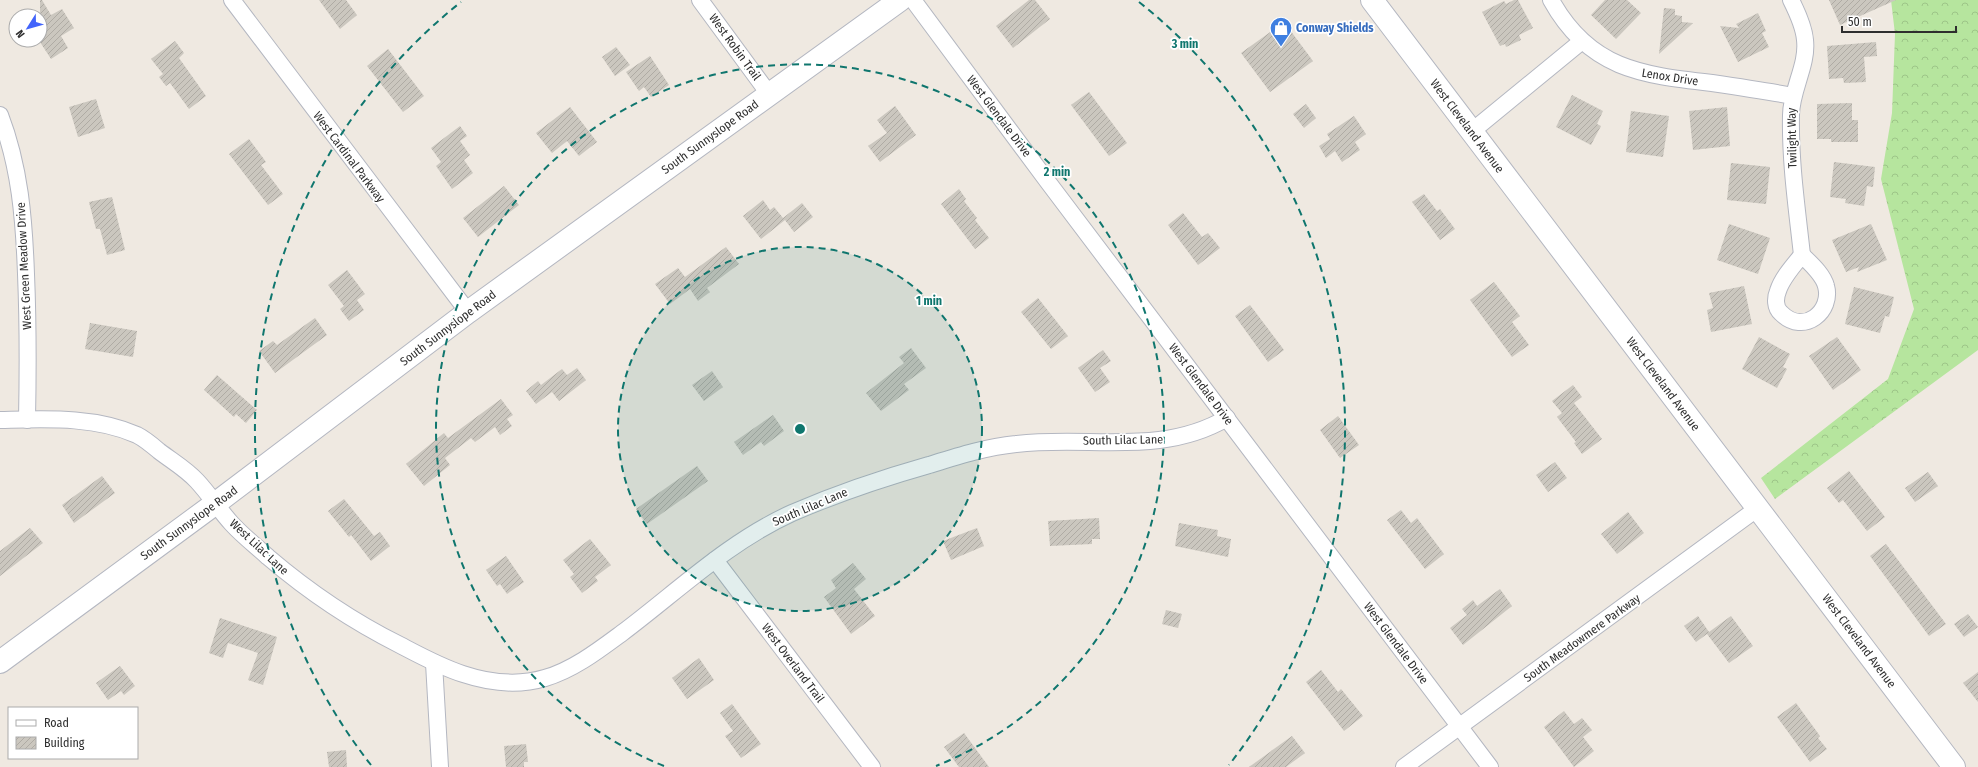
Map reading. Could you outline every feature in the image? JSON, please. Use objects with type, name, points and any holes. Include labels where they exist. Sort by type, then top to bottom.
[{"type":"street","name":"West Cardinal Parkway","points":[[232,0],[468,312]]},
{"type":"street","name":"West Robin Trail","points":[[700,0],[769,94]]},
{"type":"street","name":"South Sunnyslope Road","points":[[0,662],[216,504],[468,312],[900,0]]},
{"type":"street","name":"West Glendale Drive","points":[[913,0],[1490,767]]},
{"type":"street","name":"West Cleveland Avenue","points":[[1372,0],[1954,767]]},
{"type":"street","name":"Lenox Drive","points":[[1551,0],[1557,11],[1582,41],[1609,60],[1629,69],[1655,76],[1748,88],[1793,96]]},
{"type":"street","name":"Twilight Way","points":[[1791,0],[1801,23],[1805,41],[1803,60],[1793,96],[1791,116],[1792,171],[1802,255]]},
{"type":"street","points":[[1471,132],[1582,41]]},
{"type":"street","name":"West Green Meadow Drive","points":[[0,115],[18,175],[23,217],[28,313],[27,420]]},
{"type":"street","name":"South Lilac Lane","points":[[434,663],[465,675],[500,682],[528,682],[547,678],[597,651],[751,534],[796,511],[890,476],[983,448],[1040,441],[1153,442],[1193,434],[1208,429],[1227,418]]},
{"type":"street","name":"West Lilac Lane","points":[[0,420],[91,422],[109,425],[134,434],[182,466],[233,525],[290,576],[360,624],[434,663]]},
{"type":"street","name":"South Meadowmere Parkway","points":[[1404,767],[1758,508]]},
{"type":"street","name":"West Overland Trail","points":[[715,560],[872,767]]},
{"type":"street","points":[[434,663],[440,767]]},
{"type":"green space","points":[[1891,0],[1978,0],[1978,350],[1775,499],[1761,478],[1888,379],[1914,309],[1881,179],[1892,113],[1895,34]]},
{"type":"building","points":[[40,0],[42,0],[47,8],[40,8]]},
{"type":"building","points":[[319,0],[346,0],[357,15],[340,29]]},
{"type":"building","points":[[1029,0],[1035,0],[1050,19],[1013,48],[996,26]]},
{"type":"building","points":[[1514,0],[1518,0],[1533,28],[1519,35],[1521,40],[1506,47],[1505,44],[1500,46],[1482,12],[1504,1],[1506,4]]},
{"type":"building","points":[[1605,0],[1627,0],[1641,13],[1616,39],[1591,15]]},
{"type":"building","points":[[1829,0],[1896,0],[1840,25]]},
{"type":"building","points":[[1664,8],[1675,9],[1675,15],[1682,16],[1682,22],[1693,23],[1659,54]]},
{"type":"building","points":[[62,9],[74,28],[61,36],[68,48],[51,59],[44,48],[48,48],[48,10],[51,15]]},
{"type":"building","points":[[1758,13],[1766,31],[1762,33],[1769,47],[1738,62],[1720,26],[1739,28],[1736,24]]},
{"type":"building","points":[[1284,22],[1313,61],[1270,92],[1241,53]]},
{"type":"building","points":[[175,41],[184,53],[179,58],[206,96],[189,109],[170,83],[166,86],[159,77],[163,74],[151,59]]},
{"type":"building","points":[[1876,42],[1877,56],[1864,57],[1866,82],[1844,83],[1843,78],[1829,79],[1827,46]]},
{"type":"building","points":[[616,47],[630,65],[615,76],[602,57]]},
{"type":"building","points":[[388,49],[424,96],[403,112],[367,66]]},
{"type":"building","points":[[650,56],[669,85],[651,97],[644,87],[639,91],[626,72]]},
{"type":"building","points":[[1089,92],[1127,143],[1109,156],[1071,105]]},
{"type":"building","points":[[1572,95],[1603,111],[1597,124],[1601,126],[1591,145],[1556,127]]},
{"type":"building","points":[[96,99],[105,128],[78,137],[69,107]]},
{"type":"building","points":[[1852,103],[1852,120],[1858,120],[1858,142],[1831,142],[1831,139],[1817,139],[1817,104]]},
{"type":"building","points":[[1306,104],[1316,118],[1304,128],[1293,114]]},
{"type":"building","points":[[895,106],[916,135],[880,162],[868,146],[887,133],[877,120]]},
{"type":"building","points":[[570,107],[597,142],[579,156],[567,141],[552,153],[536,133]]},
{"type":"building","points":[[1727,107],[1730,146],[1693,150],[1689,111]]},
{"type":"building","points":[[1631,111],[1669,116],[1663,157],[1626,152]]},
{"type":"building","points":[[1354,116],[1366,134],[1355,142],[1360,150],[1342,162],[1335,151],[1326,158],[1319,146],[1330,139],[1327,134]]},
{"type":"building","points":[[460,126],[467,136],[460,141],[470,155],[464,160],[473,173],[452,189],[436,166],[441,162],[431,148]]},
{"type":"building","points":[[249,139],[266,162],[261,165],[283,194],[268,205],[229,154]]},
{"type":"building","points":[[1834,162],[1875,167],[1873,187],[1867,186],[1864,206],[1845,203],[1846,199],[1830,197]]},
{"type":"building","points":[[1731,163],[1770,167],[1766,204],[1727,200]]},
{"type":"building","points":[[504,186],[519,205],[478,237],[463,218]]},
{"type":"building","points":[[959,189],[966,199],[964,201],[977,218],[975,220],[989,238],[975,249],[941,204]]},
{"type":"building","points":[[1424,194],[1437,211],[1440,209],[1455,229],[1440,240],[1412,202]]},
{"type":"building","points":[[112,197],[125,250],[107,255],[100,229],[96,229],[89,202]]},
{"type":"building","points":[[763,200],[770,210],[774,207],[783,218],[802,203],[813,217],[794,232],[785,220],[761,239],[743,216]]},
{"type":"building","points":[[1183,213],[1202,237],[1208,233],[1220,248],[1198,265],[1168,225]]},
{"type":"building","points":[[1729,224],[1770,238],[1758,274],[1717,260]]},
{"type":"building","points":[[1871,224],[1887,260],[1857,272],[1859,267],[1846,272],[1832,240]]},
{"type":"building","points":[[726,247],[739,264],[707,288],[710,292],[698,301],[690,289],[670,304],[655,284],[678,268],[685,277]]},
{"type":"building","points":[[347,270],[365,294],[357,300],[364,310],[349,321],[340,309],[344,306],[328,285]]},
{"type":"building","points":[[1494,282],[1520,316],[1512,322],[1529,345],[1512,357],[1470,300]]},
{"type":"building","points":[[1744,286],[1752,324],[1711,332],[1707,310],[1713,308],[1709,293]]},
{"type":"building","points":[[1854,287],[1894,297],[1889,317],[1885,316],[1880,333],[1845,324]]},
{"type":"building","points":[[1038,298],[1068,336],[1051,349],[1021,312]]},
{"type":"building","points":[[1250,305],[1284,350],[1268,362],[1235,316]]},
{"type":"building","points":[[315,318],[327,335],[275,373],[259,351],[273,341],[277,345]]},
{"type":"building","points":[[90,323],[137,331],[133,357],[85,349]]},
{"type":"building","points":[[1759,337],[1790,354],[1783,367],[1787,369],[1777,388],[1742,369]]},
{"type":"building","points":[[1837,337],[1861,370],[1833,390],[1809,356]]},
{"type":"building","points":[[911,348],[926,368],[904,384],[909,390],[881,411],[866,393],[904,363],[899,357]]},
{"type":"building","points":[[1103,350],[1111,361],[1100,368],[1110,382],[1095,392],[1078,368]]},
{"type":"building","points":[[577,368],[586,380],[559,401],[552,392],[536,404],[526,391],[538,381],[541,385],[562,369],[567,375]]},
{"type":"building","points":[[712,371],[723,387],[704,401],[692,385]]},
{"type":"building","points":[[217,375],[257,410],[246,423],[236,414],[234,417],[204,390]]},
{"type":"building","points":[[1573,385],[1582,397],[1574,403],[1602,439],[1582,454],[1574,443],[1576,442],[1557,417],[1562,413],[1552,401]]},
{"type":"building","points":[[501,399],[513,415],[507,419],[512,426],[500,435],[495,427],[475,442],[471,438],[445,458],[450,465],[424,486],[406,464],[444,433],[448,438]]},
{"type":"building","points":[[773,415],[784,431],[764,446],[761,442],[743,455],[734,442]]},
{"type":"building","points":[[1338,416],[1359,445],[1340,458],[1320,430]]},
{"type":"building","points":[[1555,462],[1567,478],[1548,492],[1536,475]]},
{"type":"building","points":[[697,466],[708,481],[647,524],[636,509]]},
{"type":"building","points":[[1849,471],[1885,517],[1867,531],[1843,500],[1839,503],[1827,488]]},
{"type":"building","points":[[1928,472],[1938,486],[1915,502],[1905,488]]},
{"type":"building","points":[[102,476],[115,493],[74,523],[62,505]]},
{"type":"building","points":[[344,499],[374,536],[380,532],[390,546],[371,561],[351,535],[349,537],[328,511]]},
{"type":"building","points":[[1401,510],[1411,523],[1417,518],[1444,554],[1425,569],[1387,520]]},
{"type":"building","points":[[1628,512],[1644,533],[1617,554],[1601,534]]},
{"type":"building","points":[[1099,518],[1100,539],[1092,539],[1092,544],[1050,546],[1048,521]]},
{"type":"building","points":[[1179,523],[1218,530],[1217,536],[1231,539],[1228,557],[1175,546]]},
{"type":"building","points":[[30,528],[43,543],[0,576],[0,551]]},
{"type":"building","points":[[977,528],[984,546],[951,560],[943,541]]},
{"type":"building","points":[[590,539],[611,565],[595,577],[598,581],[582,593],[570,577],[574,574],[563,560]]},
{"type":"building","points":[[1886,544],[1946,624],[1929,636],[1870,556]]},
{"type":"building","points":[[506,556],[524,582],[507,594],[500,584],[497,586],[486,570]]},
{"type":"building","points":[[853,563],[866,579],[854,589],[875,616],[851,634],[824,597],[836,588],[831,580]]},
{"type":"building","points":[[1500,589],[1512,606],[1463,645],[1450,628],[1467,615],[1462,609],[1473,600],[1477,606]]},
{"type":"building","points":[[1166,610],[1182,614],[1178,628],[1162,624]]},
{"type":"building","points":[[1968,614],[1978,627],[1964,637],[1954,624]]},
{"type":"building","points":[[1698,616],[1709,632],[1731,616],[1753,646],[1729,663],[1707,634],[1696,642],[1684,626]]},
{"type":"building","points":[[220,618],[277,637],[263,685],[248,680],[258,653],[228,643],[223,658],[209,653]]},
{"type":"building","points":[[699,658],[714,680],[687,699],[672,678]]},
{"type":"building","points":[[120,666],[135,686],[124,695],[121,691],[108,700],[96,683]]},
{"type":"building","points":[[1321,670],[1338,692],[1341,689],[1363,716],[1344,731],[1306,682]]},
{"type":"building","points":[[1978,672],[1978,702],[1963,683]]},
{"type":"building","points":[[1796,703],[1820,736],[1818,738],[1827,749],[1810,762],[1777,717]]},
{"type":"building","points":[[732,704],[761,744],[741,758],[725,736],[733,731],[720,713]]},
{"type":"building","points":[[1564,711],[1574,724],[1582,718],[1592,730],[1583,737],[1594,751],[1574,767],[1544,727]]},
{"type":"building","points":[[964,733],[989,767],[959,767],[944,747]]},
{"type":"building","points":[[1292,736],[1305,753],[1286,767],[1249,767]]},
{"type":"building","points":[[526,744],[528,762],[524,762],[524,767],[506,767],[504,746]]},
{"type":"building","points":[[346,750],[347,767],[329,767],[327,752]]},
{"type":"place","name":"Conway Shields","points":[[1281,48]]}]
